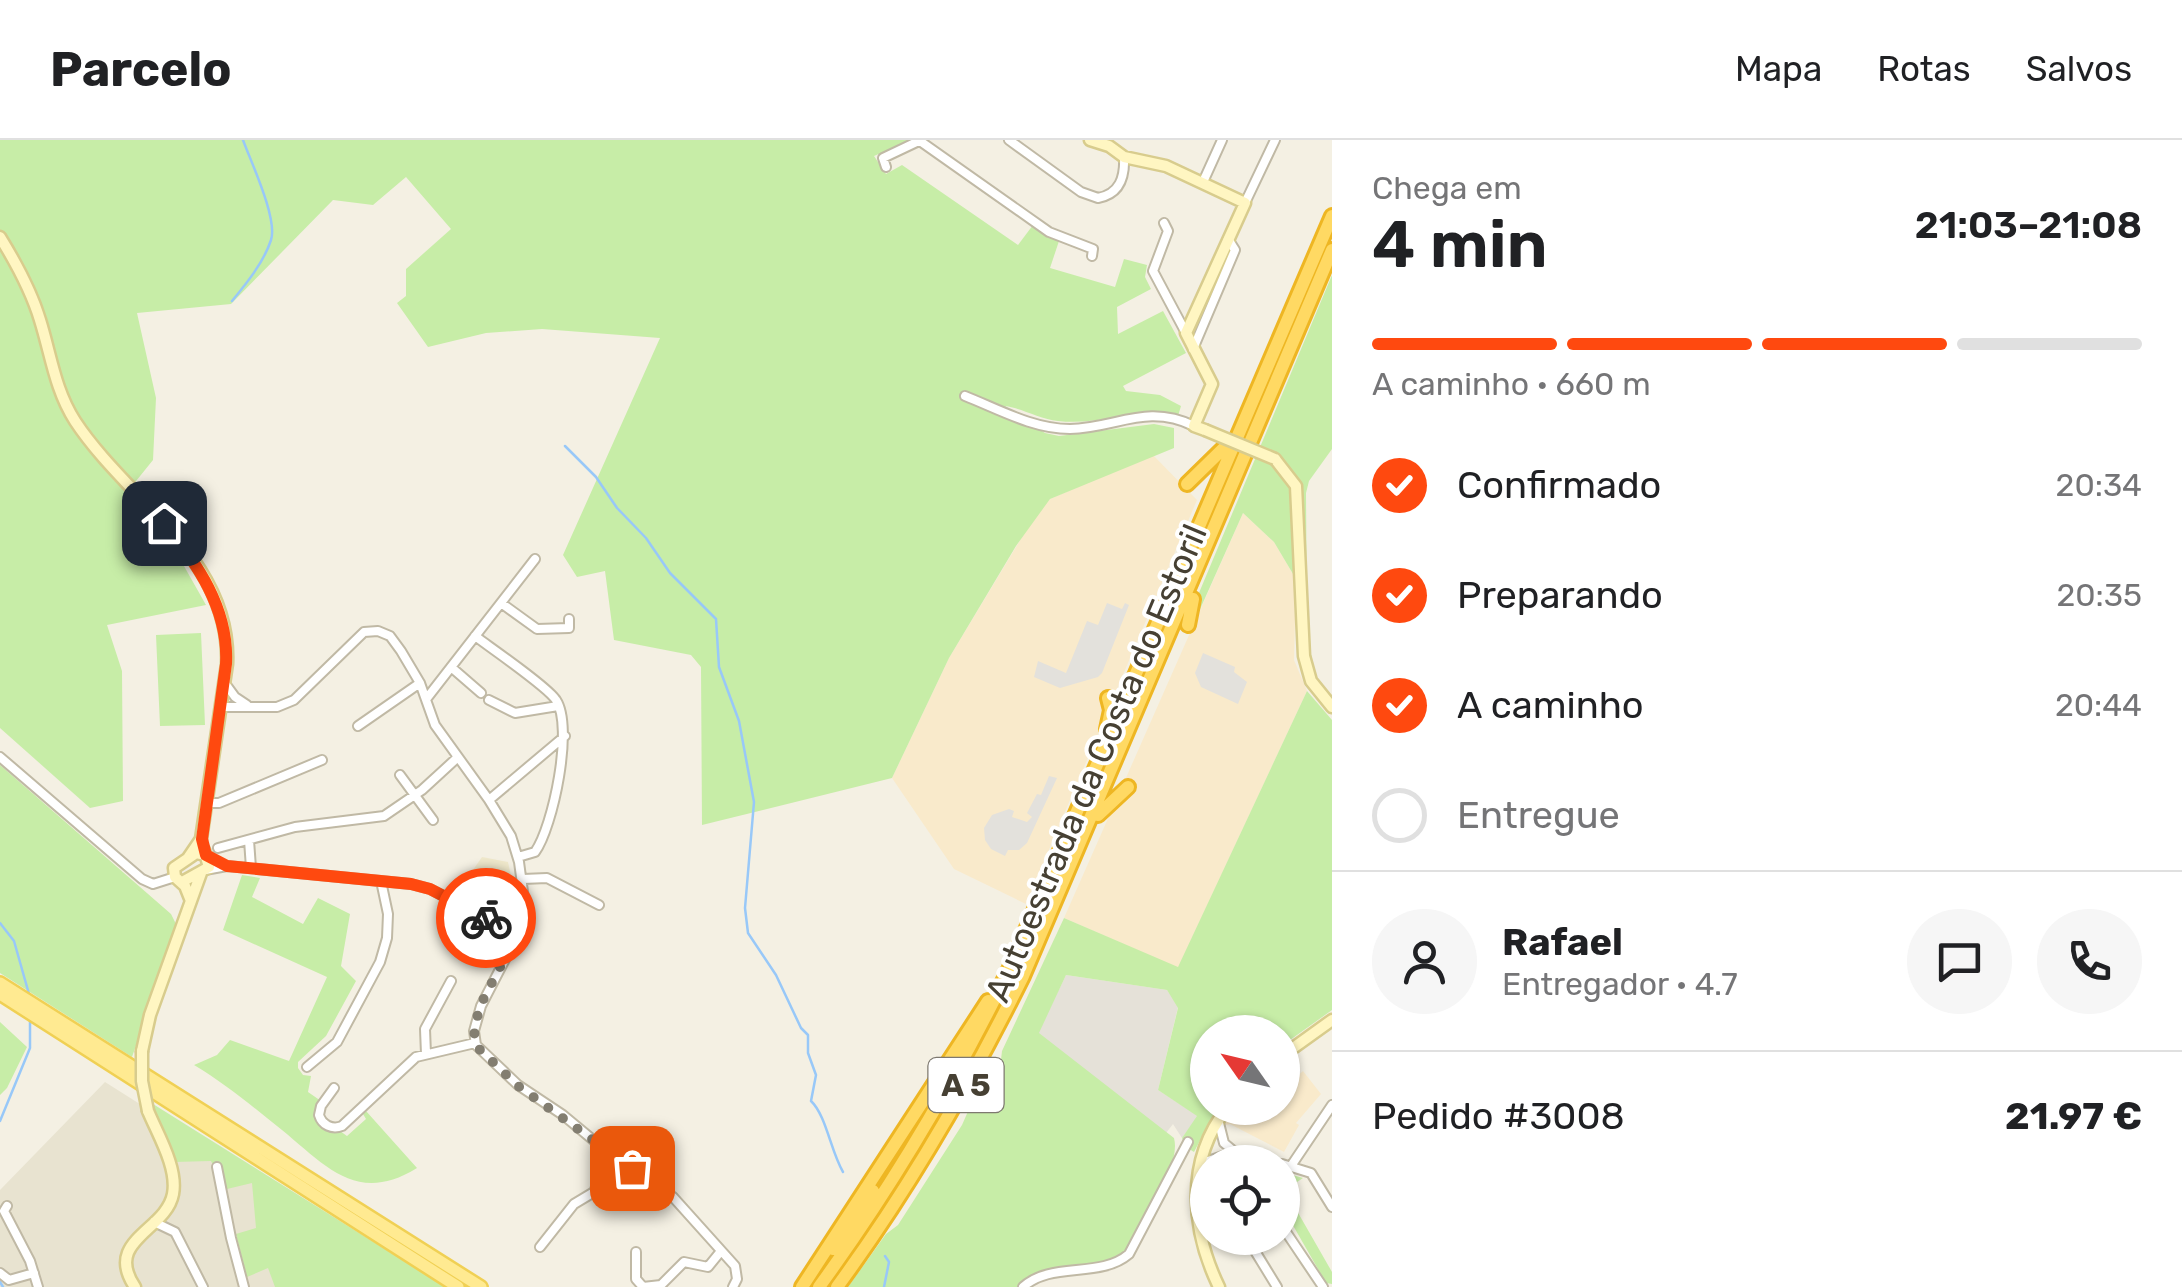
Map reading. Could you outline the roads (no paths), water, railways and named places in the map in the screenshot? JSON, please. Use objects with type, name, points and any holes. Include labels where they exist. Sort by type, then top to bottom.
[{"type":"highway","name":"Autoestrada da Costa do Estoril","points":[[818,1287],[901,1168],[967,1055],[1010,970],[1332,216]]},
{"type":"highway","name":"Autoestrada da Costa do Estoril","points":[[838,1287],[913,1176],[980,1062],[1024,976],[1332,250]]},
{"type":"highway","points":[[1187,484],[1238,433]]},
{"type":"highway","points":[[1188,625],[1203,558]]},
{"type":"highway","points":[[1095,770],[1110,720],[1108,698]]},
{"type":"highway","points":[[1092,820],[1128,787]]},
{"type":"highway","points":[[803,1287],[966,1030],[1010,970]]},
{"type":"main road","points":[[1090,140],[1109,146],[1124,157],[1166,166],[1245,203],[1186,333],[1212,384],[1199,428],[1275,460],[1296,486],[1304,656],[1311,681],[1332,708]]},
{"type":"main road","points":[[0,237],[34,302],[56,380],[69,410],[95,447],[179,542],[215,602],[226,642],[202,839],[205,864],[150,1015],[142,1052],[148,1111],[172,1174],[173,1194],[170,1204],[136,1240],[126,1257],[126,1271],[135,1287]]},
{"type":"main road","points":[[188,858],[202,839]]},
{"type":"main road","points":[[191,902],[176,866],[199,853],[205,864]]},
{"type":"main road","points":[[179,879],[205,864]]},
{"type":"main road","points":[[0,983],[480,1287]]},
{"type":"main road","points":[[0,994],[458,1287]]},
{"type":"main road","points":[[1300,1043],[1332,1020]]},
{"type":"main road","points":[[1208,1255],[1220,1287]]},
{"type":"street","points":[[886,167],[883,158],[920,140],[1050,232],[1092,250],[1092,256]]},
{"type":"street","points":[[1009,140],[1081,192],[1098,198],[1115,191],[1120,184],[1124,157]]},
{"type":"street","points":[[1203,182],[1222,140]]},
{"type":"street","points":[[1245,203],[1274,140]]},
{"type":"street","points":[[1164,222],[1168,231],[1153,270],[1186,333]]},
{"type":"street","points":[[1193,349],[1234,250],[1228,239]]},
{"type":"street","points":[[965,396],[1035,424],[1068,429],[1148,414],[1199,428]]},
{"type":"street","points":[[427,698],[535,559]]},
{"type":"street","points":[[501,602],[537,629],[569,628],[569,618]]},
{"type":"street","points":[[220,707],[278,707],[294,700],[364,632],[378,631],[390,636],[420,684],[435,725],[512,836],[523,879],[524,899],[517,934],[484,998],[475,1026],[475,1042],[486,1058],[518,1086],[672,1196],[735,1266],[734,1287]]},
{"type":"street","points":[[475,636],[556,699],[565,736],[547,832],[535,852],[518,857]]},
{"type":"street","points":[[451,668],[481,693]]},
{"type":"street","points":[[224,682],[240,701],[256,709]]},
{"type":"street","points":[[358,726],[420,684]]},
{"type":"street","points":[[489,700],[515,713],[558,706]]},
{"type":"street","points":[[489,800],[565,736]]},
{"type":"street","points":[[0,757],[142,879],[153,884],[179,879]]},
{"type":"street","points":[[218,848],[295,827],[378,818],[415,795],[458,757]]},
{"type":"street","points":[[206,803],[218,803],[322,760]]},
{"type":"street","points":[[400,775],[433,820]]},
{"type":"street","points":[[249,840],[250,868]]},
{"type":"street","points":[[205,864],[381,880],[430,889],[517,934]]},
{"type":"street","points":[[523,879],[547,878],[599,905]]},
{"type":"street","points":[[307,1067],[337,1042],[380,962],[388,914],[381,880]]},
{"type":"street","points":[[426,1054],[425,1029],[450,980]]},
{"type":"street","points":[[334,1088],[319,1115],[325,1125],[342,1126],[416,1057],[475,1042]]},
{"type":"street","points":[[1300,1148],[1332,1105]]},
{"type":"street","points":[[1023,1287],[1037,1278],[1118,1263],[1129,1254],[1188,1142]]},
{"type":"street","points":[[540,1247],[574,1204],[594,1192],[610,1154]]},
{"type":"street","points":[[217,1167],[244,1287]]},
{"type":"street","points":[[1300,1169],[1312,1173],[1332,1207]]},
{"type":"street","points":[[170,1204],[175,1232],[203,1287]]},
{"type":"street","points":[[7,1206],[4,1211],[38,1287]]},
{"type":"street","points":[[154,1222],[175,1232]]},
{"type":"street","points":[[636,1252],[636,1279],[643,1287],[661,1285],[684,1262],[708,1267],[721,1250]]},
{"type":"street","points":[[1300,1253],[1323,1287]]},
{"type":"street","points":[[1257,1255],[1277,1287]]},
{"type":"street","points":[[0,1273],[9,1280],[34,1273]]},
{"type":"waterway","points":[[232,301],[264,256],[272,231],[267,205],[243,140]]},
{"type":"waterway","points":[[565,446],[596,477],[670,573],[716,619],[719,667],[739,721],[754,802],[745,908],[748,933],[808,1035],[808,1053],[816,1075],[811,1101],[821,1115],[843,1172]]},
{"type":"waterway","points":[[0,923],[14,941],[29,994]]},
{"type":"waterway","points":[[0,1121],[30,1048],[30,1018]]},
{"type":"waterway","points":[[884,1287],[889,1262],[885,1256]]},
{"type":"waterway","points":[[0,1282],[3,1287]]}]
